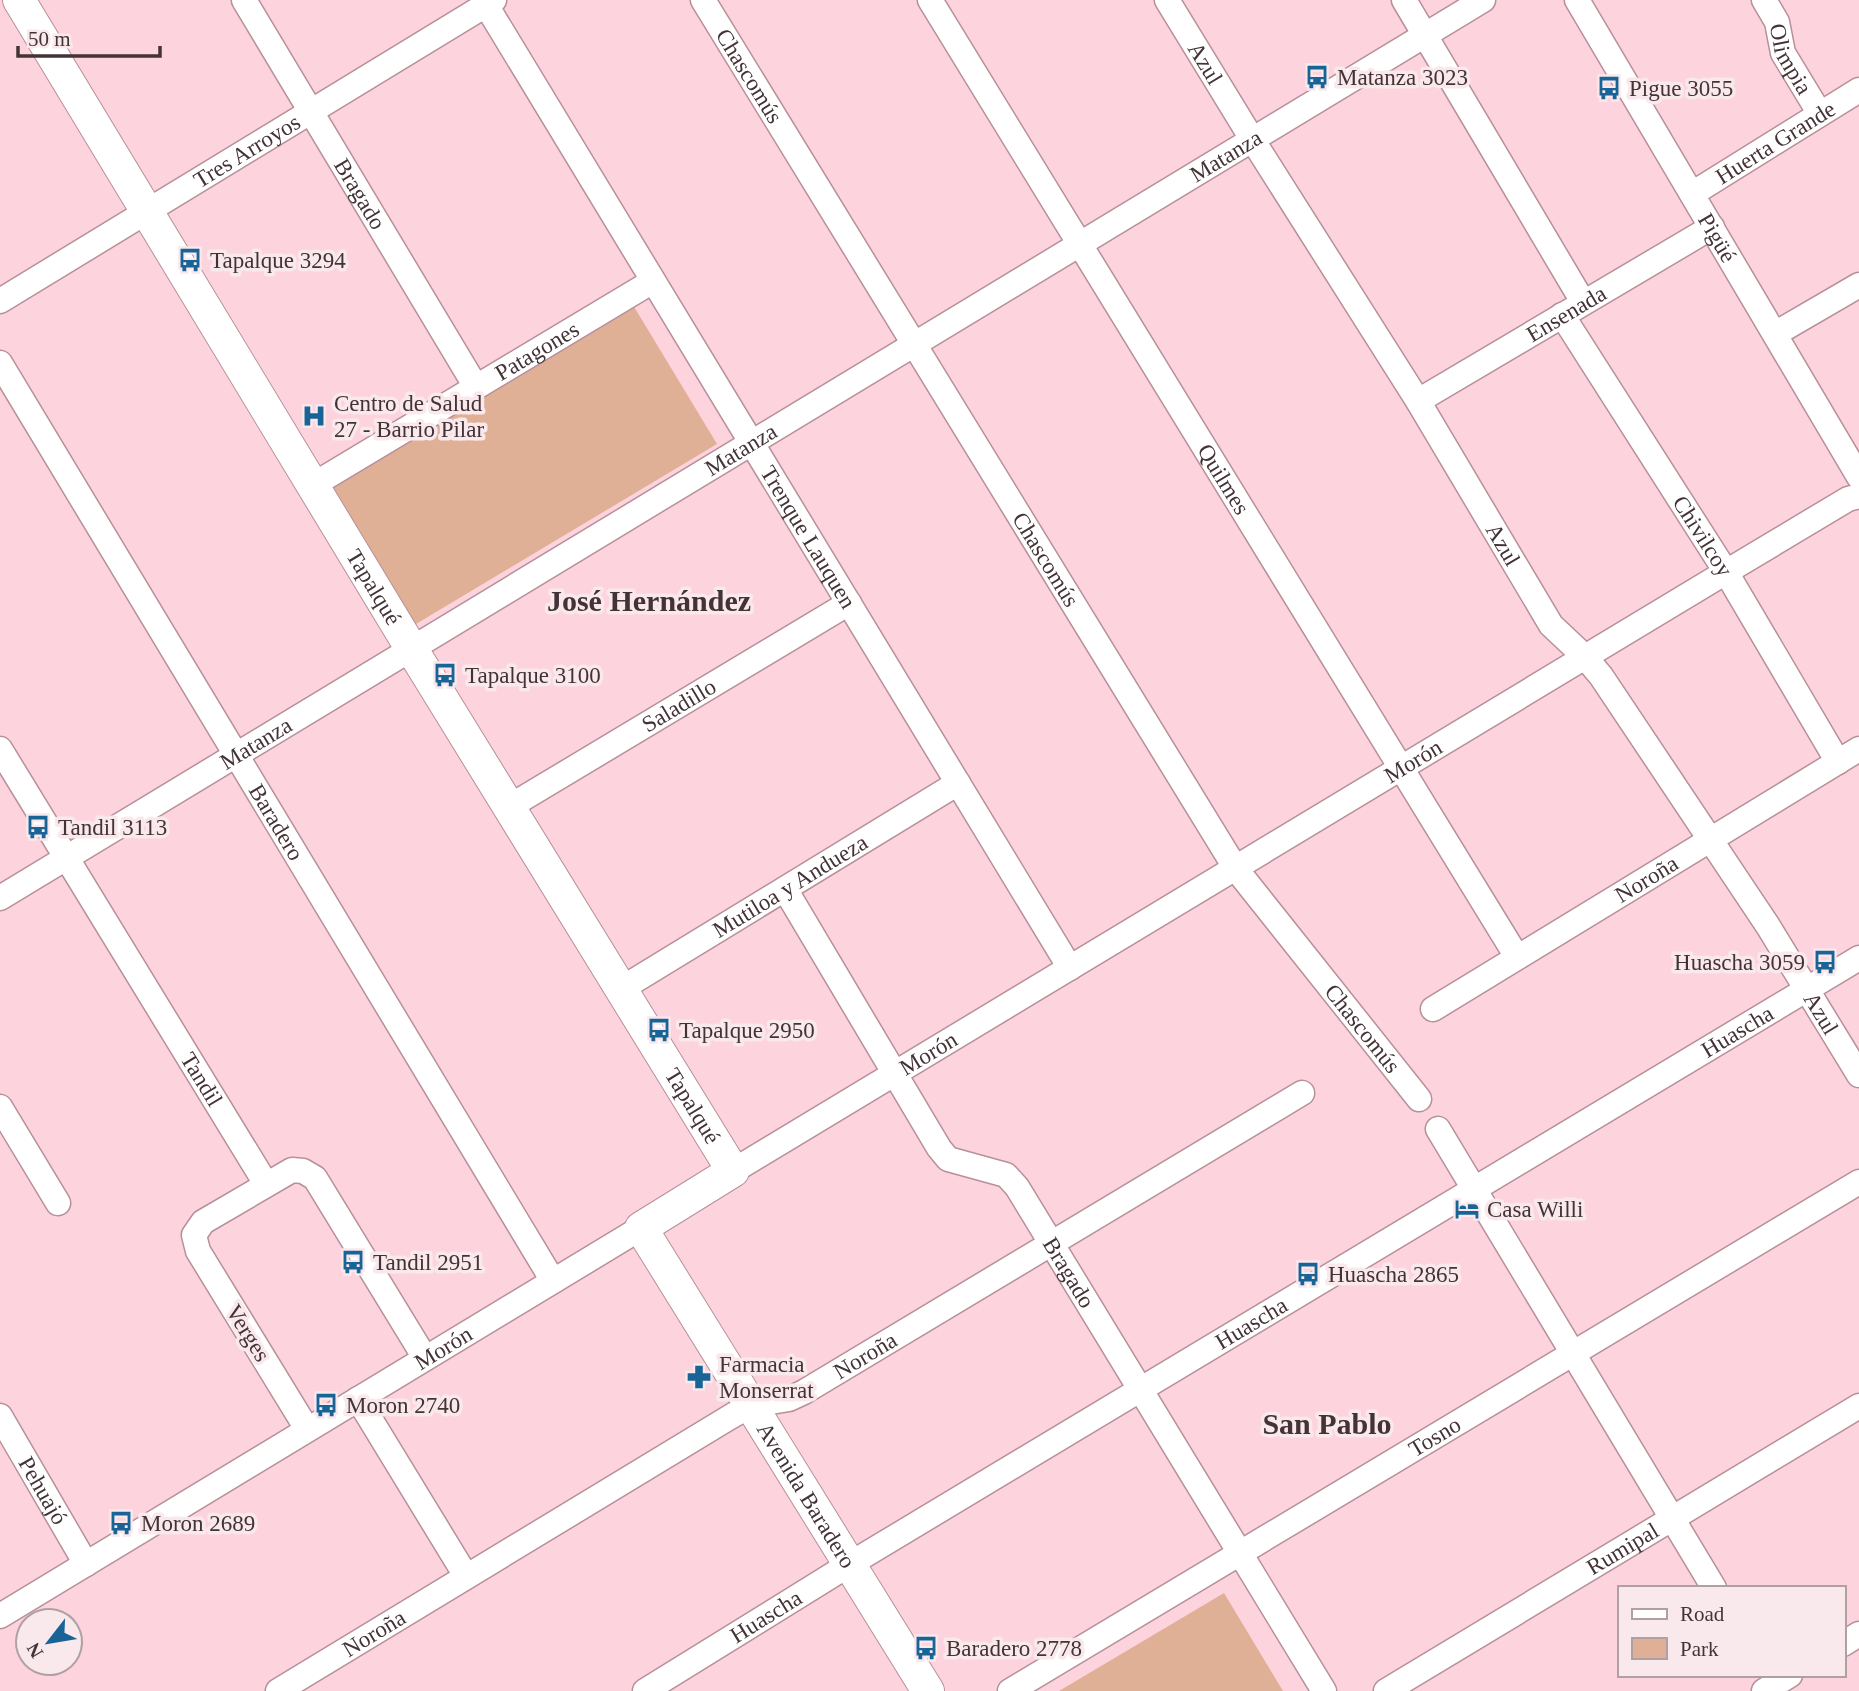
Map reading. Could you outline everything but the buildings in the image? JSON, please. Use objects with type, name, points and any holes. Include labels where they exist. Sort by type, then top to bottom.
[{"type":"main road","name":"Tapalqué","points":[[19,0],[411,648],[733,1171]]},
{"type":"main road","name":"Morón","points":[[641,1228],[733,1171]]},
{"type":"main road","name":"Avenida Baradero","points":[[641,1228],[928,1691]]},
{"type":"street","name":"Bragado","points":[[244,0],[475,387]]},
{"type":"street","name":"Chascomús","points":[[703,0],[1236,869],[1419,1099]]},
{"type":"street","name":"Quilmes","points":[[929,0],[1517,957]]},
{"type":"street","name":"Azul","points":[[1167,0],[1418,401],[1551,625],[1601,676],[1768,926],[1859,1075]]},
{"type":"street","name":"Chivilcoy","points":[[1404,0],[1573,308],[1726,572],[1849,755]]},
{"type":"street","name":"Matanza","points":[[0,898],[1483,0]]},
{"type":"street","name":"Pigüé","points":[[1577,0],[1859,477]]},
{"type":"street","name":"Olimpia","points":[[1764,0],[1777,22],[1783,53],[1820,114]]},
{"type":"street","name":"Tres Arroyos","points":[[0,301],[488,2]]},
{"type":"street","name":"Trenque Lauquen","points":[[488,2],[653,281],[1070,968]]},
{"type":"street","name":"Huerta Grande","points":[[1692,194],[1859,90]]},
{"type":"street","name":"Ensenada","points":[[1418,401],[1712,227]]},
{"type":"street","name":"Patagones","points":[[313,485],[653,281]]},
{"type":"street","points":[[1775,334],[1859,285]]},
{"type":"street","name":"Baradero","points":[[0,363],[553,1281]]},
{"type":"street","name":"Morón","points":[[733,1171],[1399,768],[1848,499],[1859,496]]},
{"type":"street","name":"Saladillo","points":[[509,807],[849,603]]},
{"type":"street","name":"Tandil","points":[[0,749],[267,1184]]},
{"type":"street","name":"Noroña","points":[[1433,1009],[1849,755]]},
{"type":"street","name":"Mutiloa y Andueza","points":[[621,989],[958,783]]},
{"type":"street","name":"Bragado","points":[[785,889],[939,1148],[948,1158],[1006,1175],[1017,1187],[1324,1691]]},
{"type":"street","name":"Huascha","points":[[645,1691],[849,1564],[1859,958]]},
{"type":"street","name":"Noroña","points":[[279,1691],[751,1405],[789,1399],[804,1392],[1302,1093]]},
{"type":"street","points":[[0,1107],[58,1203]]},
{"type":"street","points":[[1438,1129],[1713,1586]]},
{"type":"street","points":[[267,1184],[292,1170],[303,1171],[315,1178],[425,1358]]},
{"type":"street","name":"Tosno","points":[[1010,1691],[1859,1182]]},
{"type":"street","name":"Verges","points":[[267,1184],[203,1222],[194,1235],[198,1251],[307,1429]]},
{"type":"street","name":"Morón","points":[[0,1616],[641,1228]]},
{"type":"street","points":[[358,1399],[466,1576]]},
{"type":"street","name":"Rumipal","points":[[1386,1691],[1859,1406]]},
{"type":"street","name":"Pehuajó","points":[[0,1416],[86,1564]]},
{"type":"green space","points":[[633,305],[717,444],[401,633],[318,494]]},
{"type":"green space","points":[[1224,1593],[1283,1691],[1059,1691]]},
{"type":"place","name":"Matanza 3023","points":[[1317,77]]},
{"type":"place","name":"Pigue 3055","points":[[1609,88]]},
{"type":"place","name":"Tapalque 3294","points":[[190,260]]},
{"type":"place","name":"Centro de Salud 27 - Barrio Pilar","points":[[314,416]]},
{"type":"place","name":"Tapalque 3100","points":[[445,675]]},
{"type":"place","name":"Tandil 3113","points":[[38,827]]},
{"type":"place","name":"Huascha 3059","points":[[1825,962]]},
{"type":"place","name":"Tapalque 2950","points":[[659,1030]]},
{"type":"place","name":"Casa Willi","points":[[1467,1209]]},
{"type":"place","name":"Tandil 2951","points":[[353,1262]]},
{"type":"place","name":"Huascha 2865","points":[[1308,1274]]},
{"type":"place","name":"Farmacia Monserrat","points":[[699,1377]]},
{"type":"place","name":"Moron 2740","points":[[326,1405]]},
{"type":"place","name":"Moron 2689","points":[[121,1523]]},
{"type":"place","name":"Baradero 2778","points":[[926,1648]]},
{"type":"district","name":"José Hernández","points":[[649,600]]},
{"type":"district","name":"San Pablo","points":[[1327,1423]]}]
